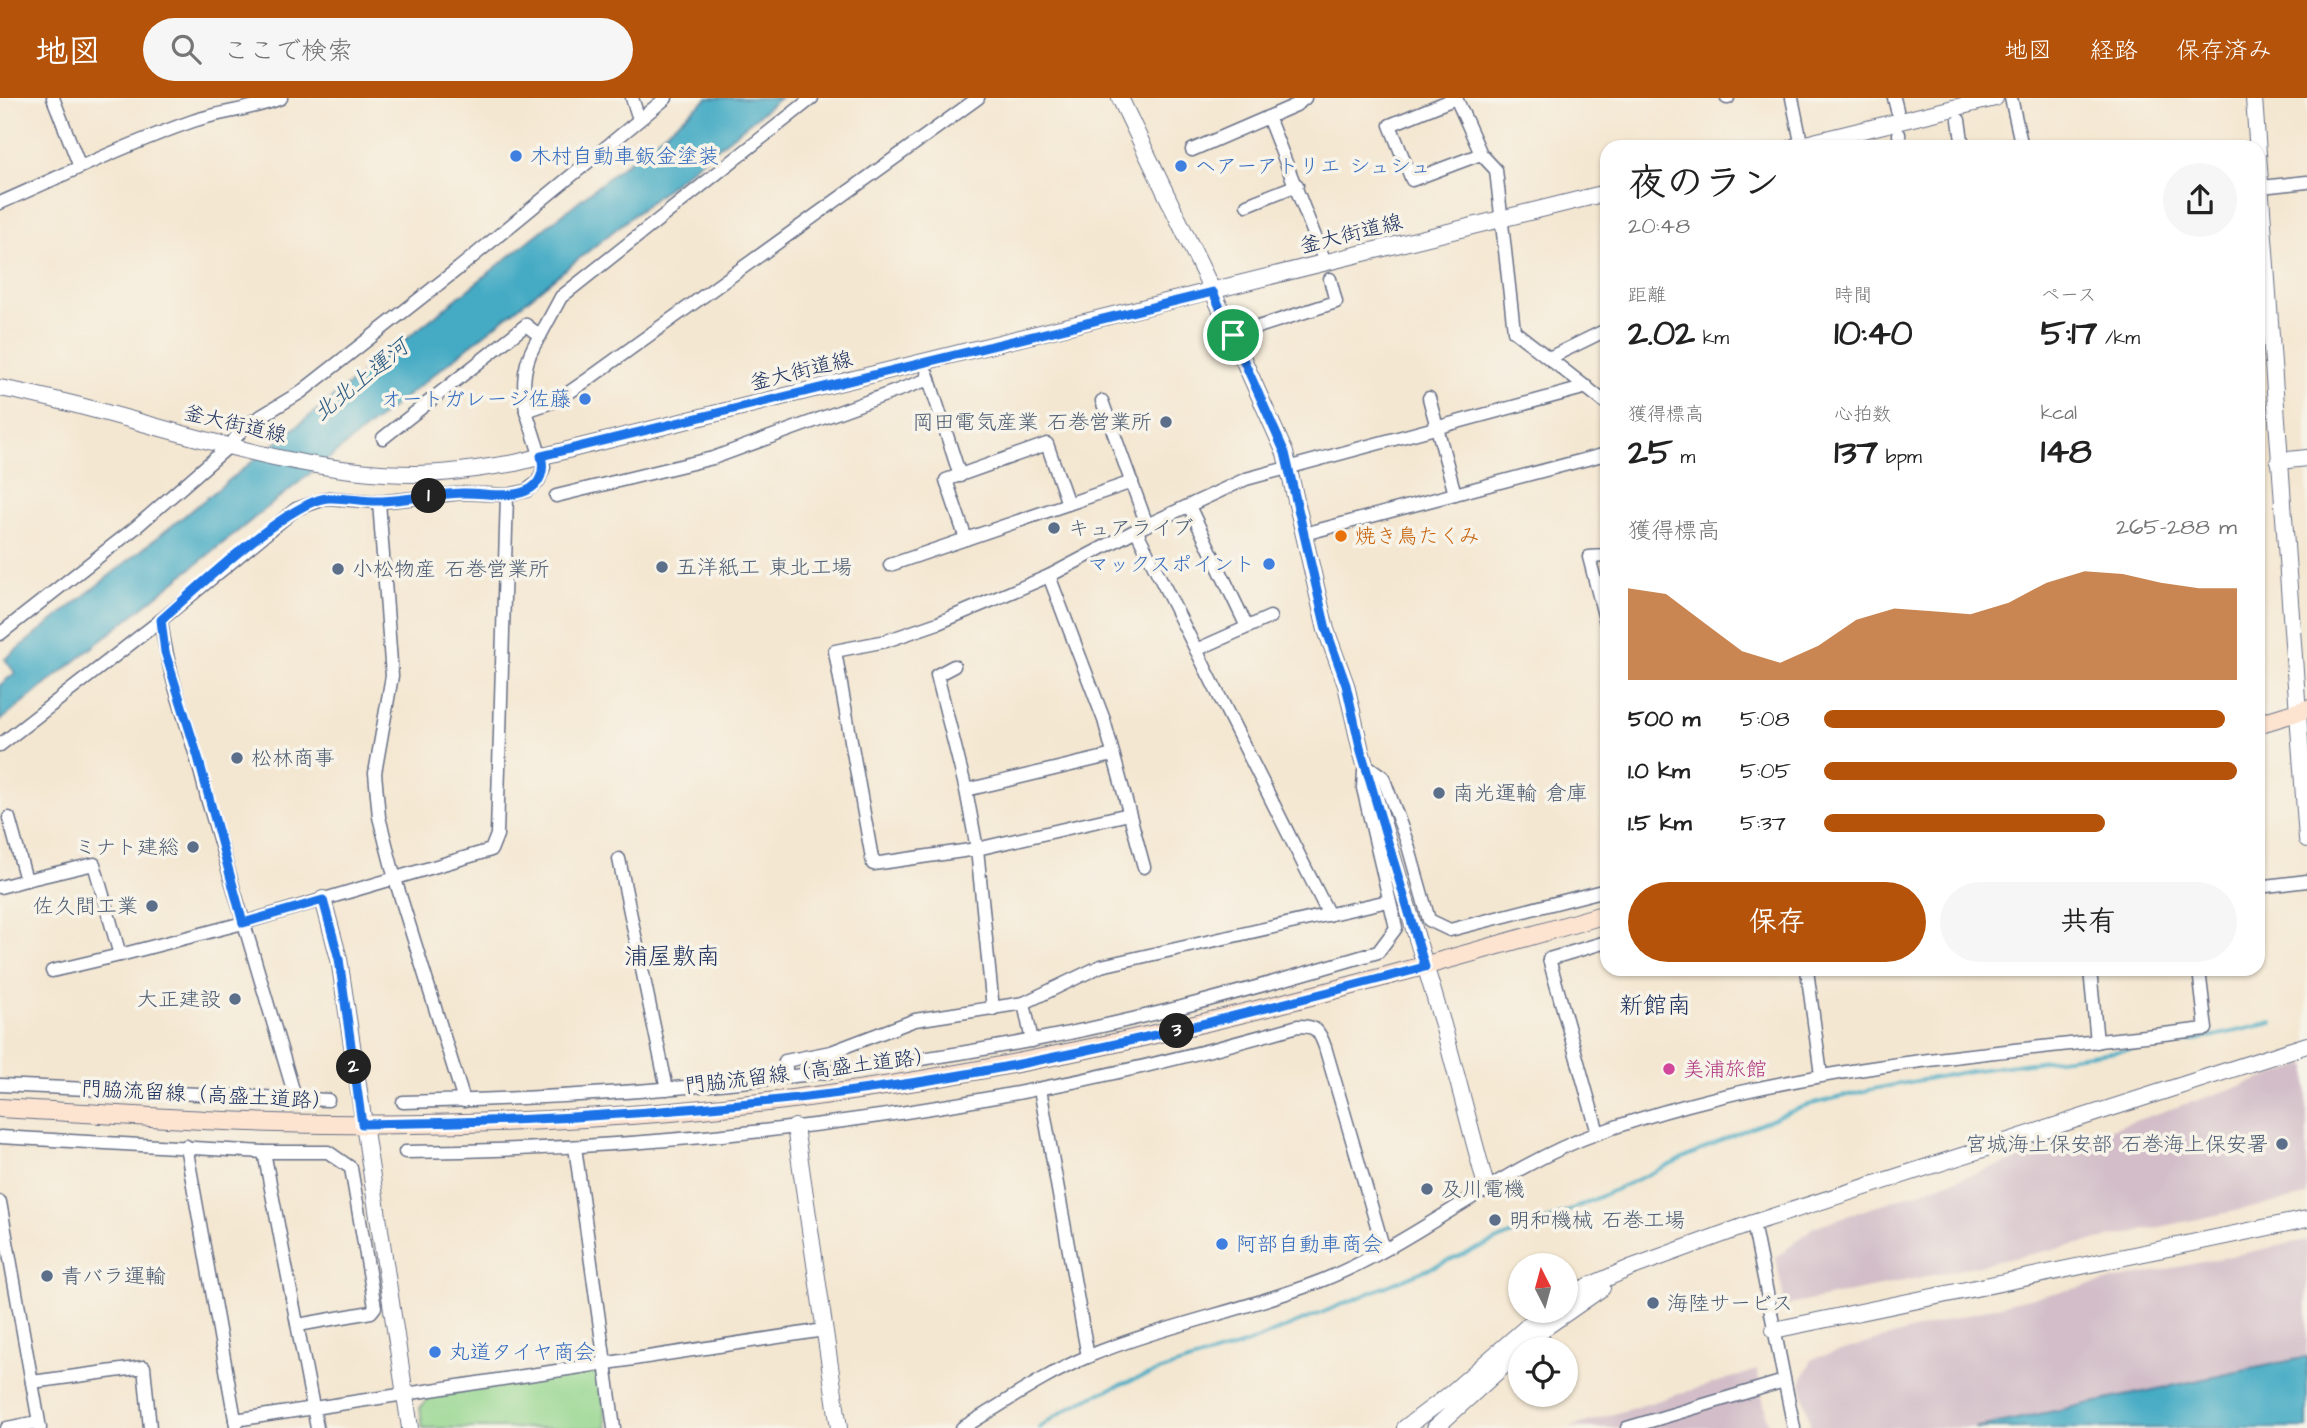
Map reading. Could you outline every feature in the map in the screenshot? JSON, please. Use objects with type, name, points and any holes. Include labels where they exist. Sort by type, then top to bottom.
[{"type":"main road","points":[[2265,722],[2303,711]]},
{"type":"main road","name":"門脇流留線（高盛土道路）","points":[[0,1108],[362,1124],[547,1120],[671,1112],[919,1082],[1131,1042],[1425,967],[1600,916]]},
{"type":"street","points":[[53,98],[80,167]]},
{"type":"street","points":[[0,203],[197,119],[247,110],[281,98]]},
{"type":"street","points":[[632,98],[639,119]]},
{"type":"street","points":[[0,634],[135,528],[229,446],[245,426],[301,392],[459,268],[666,98]]},
{"type":"street","points":[[0,745],[161,620],[296,509],[328,498],[379,502],[462,493],[507,495],[526,491],[538,482],[544,467],[526,411],[523,391],[526,361],[561,297],[812,98]]},
{"type":"street","points":[[526,411],[558,400],[578,387],[978,98]]},
{"type":"street","points":[[1120,98],[1233,335],[1289,468],[1326,629],[1346,685],[1365,764],[1487,1190]]},
{"type":"street","points":[[1192,150],[1305,98]]},
{"type":"street","points":[[1481,154],[1412,180],[1391,125],[1456,98],[1481,154],[1496,170],[1514,331],[1600,398]]},
{"type":"street","points":[[1792,98],[1798,140]]},
{"type":"street","points":[[1824,140],[1995,98]]},
{"type":"street","points":[[2011,98],[2020,140]]},
{"type":"street","points":[[2253,98],[2257,140]]},
{"type":"street","points":[[1268,117],[1297,185],[1325,262]]},
{"type":"street","points":[[1959,120],[1962,140]]},
{"type":"street","points":[[2265,187],[2307,182]]},
{"type":"street","points":[[1247,205],[1297,185]]},
{"type":"street","name":"釜大街道線","points":[[0,388],[229,446],[335,468],[415,474],[453,472],[541,456],[1600,194]]},
{"type":"street","points":[[2265,248],[2279,461],[2303,711],[2307,839]]},
{"type":"street","points":[[1233,335],[1336,302],[1330,279]]},
{"type":"street","points":[[383,438],[526,325],[540,336]]},
{"type":"street","points":[[1551,358],[1600,333]]},
{"type":"street","points":[[925,362],[960,476]]},
{"type":"street","points":[[556,496],[713,458],[929,379]]},
{"type":"street","points":[[1129,814],[977,849],[873,864],[835,651],[886,641],[1049,576],[1142,527],[1246,480],[1587,387]]},
{"type":"street","points":[[1429,398],[1455,494]]},
{"type":"street","points":[[1102,401],[1132,482],[1142,527],[1196,650],[1329,915]]},
{"type":"street","points":[[966,539],[946,480],[1047,444],[1068,504]]},
{"type":"street","points":[[1304,534],[1600,456]]},
{"type":"street","points":[[2279,461],[2307,457]]},
{"type":"street","points":[[890,565],[1132,482]]},
{"type":"street","points":[[52,971],[243,923],[491,850],[497,835],[507,495]]},
{"type":"street","points":[[379,502],[392,676],[375,773],[379,817],[395,879],[464,1101]]},
{"type":"street","points":[[1189,506],[1247,627]]},
{"type":"street","points":[[1600,556],[1589,557],[1600,600]]},
{"type":"street","points":[[1049,576],[1104,720],[1144,867]]},
{"type":"street","points":[[1196,650],[1270,617]]},
{"type":"street","points":[[161,620],[165,652],[198,757],[243,923],[296,1100]]},
{"type":"street","points":[[954,666],[937,675],[966,790],[977,849],[993,1009]]},
{"type":"street","points":[[966,790],[1113,755]]},
{"type":"street","points":[[1365,764],[1383,777],[1429,920],[1450,930],[1600,892]]},
{"type":"street","points":[[403,1102],[667,1089],[787,1076],[1032,1041],[1252,989],[1378,952],[1396,928],[1363,788],[1365,764]]},
{"type":"street","points":[[9,818],[26,880]]},
{"type":"street","points":[[618,859],[667,1089]]},
{"type":"street","points":[[0,887],[94,864],[120,955]]},
{"type":"street","points":[[2265,886],[2307,881]]},
{"type":"street","points":[[323,900],[339,959],[410,1428]]},
{"type":"street","points":[[787,1076],[785,1061],[831,1052],[915,1020],[1024,1003],[1101,966],[1388,901]]},
{"type":"street","points":[[1598,1133],[1549,959],[1600,944]]},
{"type":"street","points":[[1808,976],[1821,1075]]},
{"type":"street","points":[[2091,976],[2097,1042]]},
{"type":"street","points":[[961,1428],[1088,1357],[1323,1280],[1384,1250],[1556,1150],[1598,1133],[1755,1087],[1821,1075],[2206,1029],[2200,976]]},
{"type":"street","points":[[1024,1003],[1032,1041]]},
{"type":"street","points":[[405,1152],[575,1147],[795,1127],[923,1110],[1184,1059],[1298,1026],[1313,1026],[1320,1031],[1384,1250]]},
{"type":"street","points":[[1578,1291],[1630,1268],[1754,1223],[2307,1045]]},
{"type":"street","points":[[0,1085],[328,1100]]},
{"type":"street","points":[[1040,1089],[1088,1357]]},
{"type":"street","points":[[795,1127],[839,1428]]},
{"type":"street","points":[[0,1137],[264,1152],[328,1152],[352,1168],[375,1307],[371,1312],[298,1325]]},
{"type":"street","points":[[186,1146],[236,1424],[605,1362],[824,1330]]},
{"type":"street","points":[[575,1147],[614,1428]]},
{"type":"street","points":[[264,1152],[317,1428]]},
{"type":"street","points":[[0,1202],[39,1425],[7,1428]]},
{"type":"street","points":[[1774,1330],[2307,1219]]},
{"type":"street","points":[[1754,1223],[1794,1428]]},
{"type":"street","points":[[1535,1337],[1630,1268]]},
{"type":"street","points":[[1405,1428],[1428,1413],[1531,1323]]},
{"type":"street","points":[[1435,1428],[1508,1362]]},
{"type":"street","points":[[32,1382],[144,1367],[150,1428]]},
{"type":"street","points":[[1627,1428],[1784,1381]]},
{"type":"shaded area","points":[[2307,1064],[2307,1196],[1785,1306],[1776,1258],[1813,1227]]},
{"type":"shaded area","points":[[2307,1240],[2307,1357],[1974,1428],[1811,1428],[1801,1383],[1812,1359],[2015,1301]]},
{"type":"shaded area","points":[[1757,1370],[1769,1428],[1568,1428]]},
{"type":"green space","points":[[592,1372],[600,1377],[607,1428],[423,1428],[420,1408],[430,1396]]},
{"type":"water","name":"北北上運河","points":[[708,98],[780,98],[0,721],[0,685],[15,673],[5,659]]},
{"type":"water","points":[[2307,1357],[2307,1428],[1974,1428]]},
{"type":"waterway","points":[[1039,1428],[1084,1400],[1138,1378],[1246,1344],[1571,1210],[1747,1129],[1804,1106],[1873,1089],[1970,1071],[2192,1041],[2272,1023]]},
{"type":"place","name":"木村自動車鈑金塗装","points":[[516,156]]},
{"type":"place","name":"ヘアーアトリエ シュシュ","points":[[1181,166]]},
{"type":"place","name":"オートガレージ佐藤","points":[[585,399]]},
{"type":"place","name":"岡田電気産業 石巻営業所","points":[[1166,422]]},
{"type":"place","name":"キュアライブ","points":[[1054,528]]},
{"type":"place","name":"焼き鳥たくみ","points":[[1341,536]]},
{"type":"place","name":"マックスポイント","points":[[1269,564]]},
{"type":"place","name":"五洋紙工 東北工場","points":[[662,567]]},
{"type":"place","name":"小松物産 石巻営業所","points":[[338,569]]},
{"type":"place","name":"松林商事","points":[[237,758]]},
{"type":"place","name":"南光運輸 倉庫","points":[[1439,793]]},
{"type":"place","name":"ミナト建総","points":[[193,847]]},
{"type":"place","name":"佐久間工業","points":[[152,906]]},
{"type":"place","name":"大正建設","points":[[235,999]]},
{"type":"place","name":"美浦旅館","points":[[1669,1069]]},
{"type":"place","name":"宮城海上保安部 石巻海上保安署","points":[[2282,1144]]},
{"type":"place","name":"及川電機","points":[[1427,1189]]},
{"type":"place","name":"明和機械 石巻工場","points":[[1495,1220]]},
{"type":"place","name":"阿部自動車商会","points":[[1222,1244]]},
{"type":"place","name":"青バラ運輸","points":[[47,1276]]},
{"type":"place","name":"海陸サービス","points":[[1653,1303]]},
{"type":"place","name":"丸道タイヤ商会","points":[[435,1352]]},
{"type":"district","name":"浦屋敷南","points":[[672,957]]},
{"type":"district","name":"新館南","points":[[1655,1006]]},
{"type":"route","points":[[1213,292],[1233,335],[1285,453],[1326,629],[1346,685],[1361,751],[1425,967],[1230,1019],[1131,1042],[919,1082],[671,1112],[461,1123],[362,1124],[339,959],[323,900],[243,923],[198,757],[165,652],[161,620],[256,540],[296,509],[313,500],[328,498],[379,502],[462,493],[507,495],[526,491],[541,477],[544,467],[541,456],[1213,292]]}]
